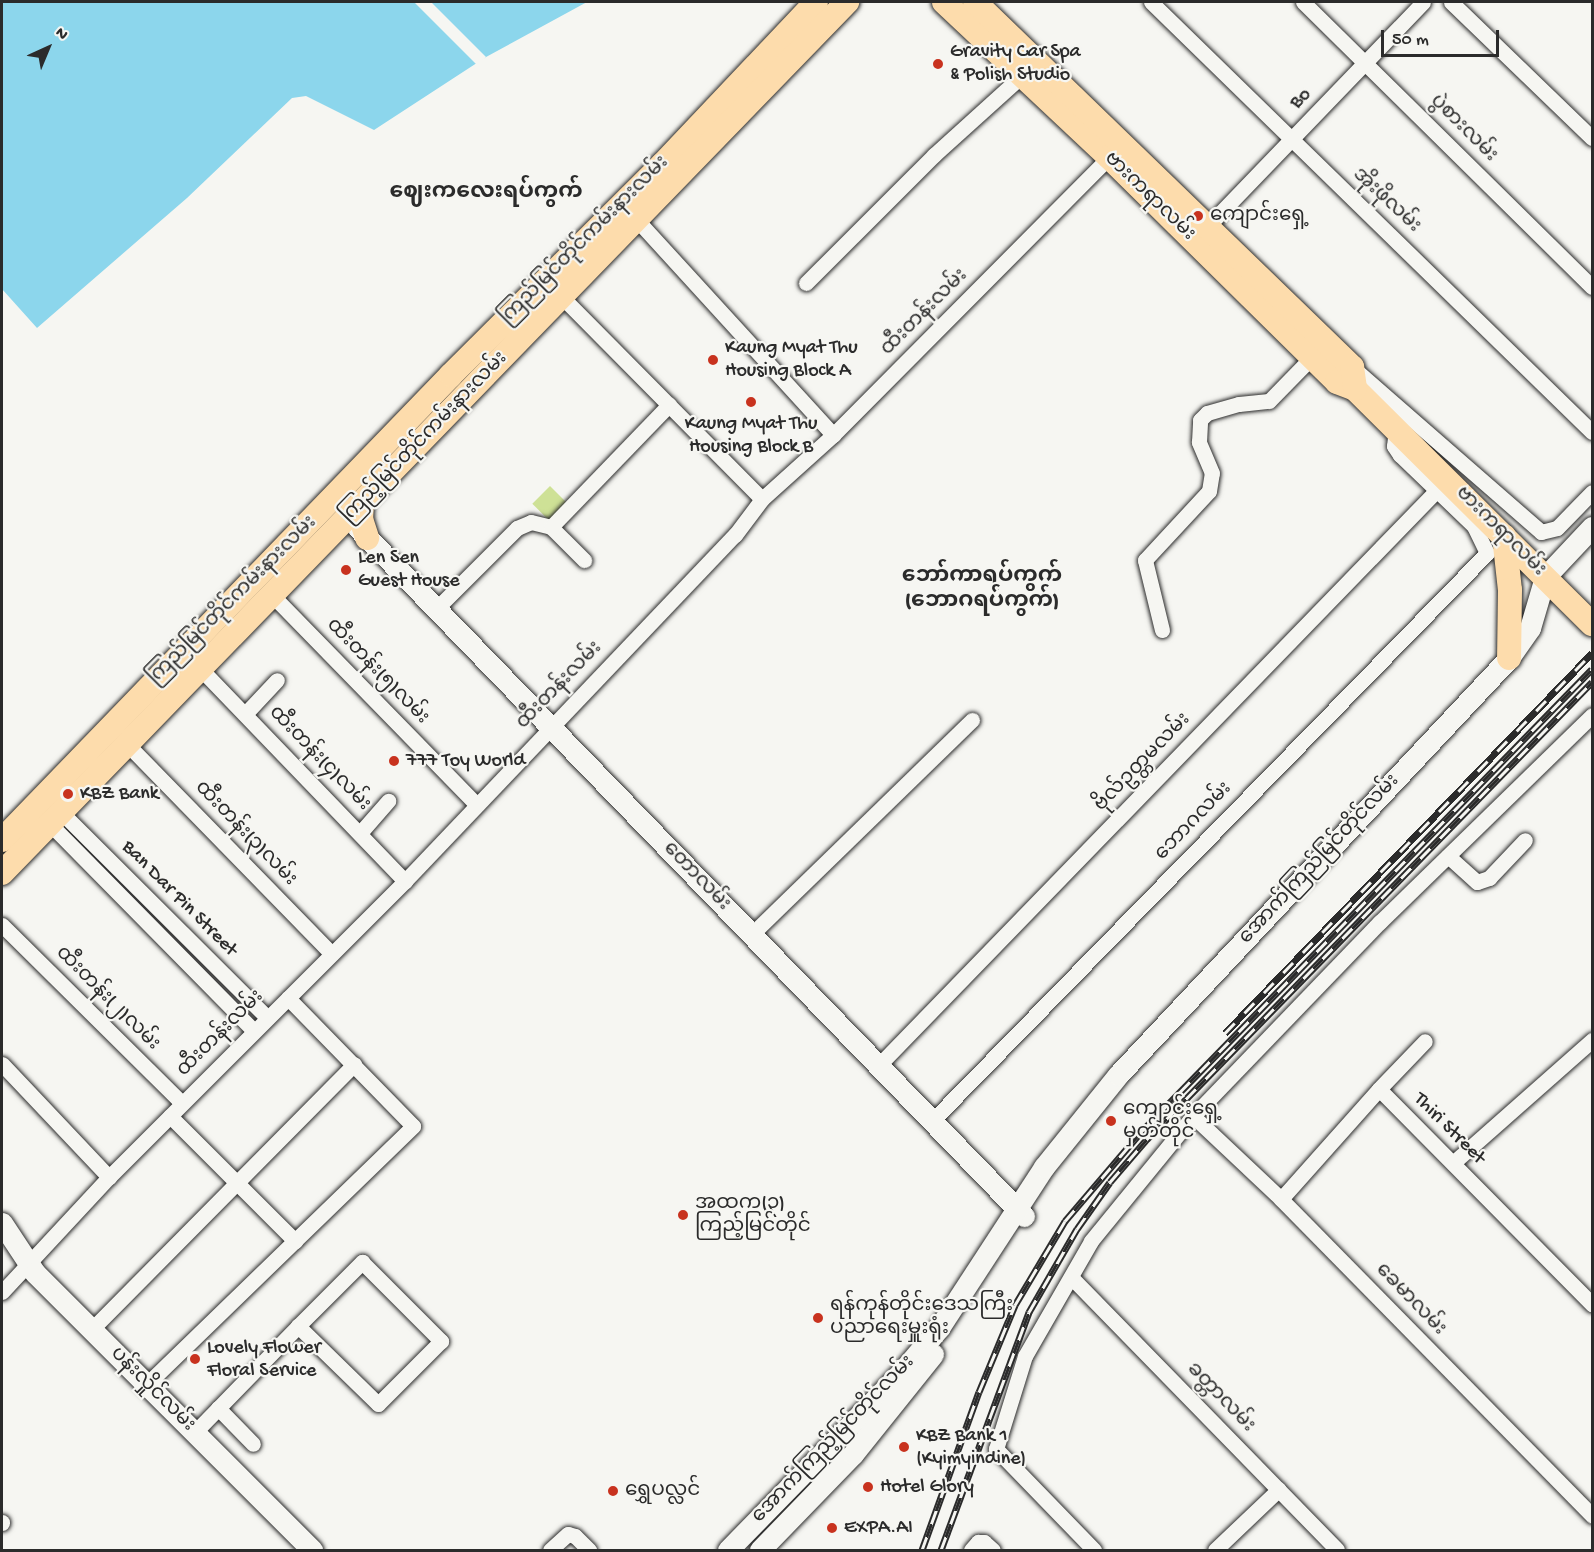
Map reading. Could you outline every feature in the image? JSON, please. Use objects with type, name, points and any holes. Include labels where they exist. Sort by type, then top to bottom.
[{"type":"main road","name":"ကြည်မြင်တိုင်ကမ်းနားလမ်း","points":[[2,840],[401,427],[555,289],[611,232],[693,146],[816,2]]},
{"type":"main road","points":[[611,232],[637,220],[693,146],[847,2]]},
{"type":"main road","name":"ဗားကရာလမ်း","points":[[944,2],[1030,69],[1354,378],[1495,544],[1545,577],[1593,624]]},
{"type":"main road","name":"ဗားကရာလမ်း","points":[[975,2],[1030,69]]},
{"type":"main road","name":"ဗားကရာလမ်း","points":[[1201,233],[1337,382],[1354,378]]},
{"type":"main road","name":"ကြည့်မြင်တိုင်ကမ်းနားလမ်း","points":[[2,873],[418,445],[555,289]]},
{"type":"main road","points":[[401,427],[418,445]]},
{"type":"main road","points":[[330,501],[348,517],[361,519],[367,538]]},
{"type":"main road","points":[[348,517],[346,530],[367,538]]},
{"type":"main road","points":[[1545,577],[1593,527]]},
{"type":"main road","name":"တောလမ်း","points":[[367,538],[1020,1212]]},
{"type":"main road","points":[[1495,544],[1510,590],[1509,658]]},
{"type":"main road","name":"အောက်ကြည်မြင်တိုင်လမ်း","points":[[1020,1212],[1074,1131],[1118,1075],[1509,658],[1530,628],[1545,577]]},
{"type":"main road","name":"အောက်ကြည့်မြင်တိုင်လမ်း","points":[[728,1551],[899,1375],[939,1328],[1020,1212]]},
{"type":"main road","name":"အောက်ကြည့်မြင်တိုင်လမ်း","points":[[760,1551],[837,1471],[911,1386],[983,1286],[1020,1212]]},
{"type":"main road","name":"ပန်းလှိုင်လမ်း","points":[[2,1223],[29,1260],[35,1273],[312,1551]]},
{"type":"main road","points":[[820,1455],[837,1471]]},
{"type":"main road","points":[[762,1514],[779,1532]]},
{"type":"street","name":"အိုးဖိုလမ်း","points":[[1151,2],[1290,140],[1593,432]]},
{"type":"street","name":"ပွဲစားလမ်း","points":[[1303,2],[1593,287]]},
{"type":"street","name":"Bo","points":[[1201,233],[1423,2]]},
{"type":"street","points":[[1451,2],[1591,132]]},
{"type":"street","points":[[806,283],[1030,69]]},
{"type":"street","name":"ထီးတန်းလမ်း","points":[[2,1292],[29,1260],[109,1177],[405,881],[735,535],[762,499],[833,435],[1116,150]]},
{"type":"street","points":[[637,220],[833,435]]},
{"type":"street","points":[[555,289],[762,499]]},
{"type":"street","points":[[1162,630],[1145,560],[1209,491],[1212,473],[1199,442],[1200,420],[1207,413],[1239,404],[1269,401],[1312,357]]},
{"type":"street","points":[[1354,378],[1541,532],[1557,528],[1593,492]]},
{"type":"street","points":[[551,527],[669,405]]},
{"type":"street","points":[[1396,429],[1394,446],[1400,455],[1495,544]]},
{"type":"street","name":"ဗိုလ်ဥတ္တမလမ်း","points":[[878,1066],[1437,490]]},
{"type":"street","points":[[437,608],[517,528],[531,522],[551,527],[584,560]]},
{"type":"street","name":"ဘောဂလမ်း","points":[[932,1121],[1495,544]]},
{"type":"street","name":"ထီးတန်း(၅)လမ်း","points":[[272,595],[476,804]]},
{"type":"street","name":"ထီးတန်း(၄)လမ်း","points":[[184,651],[405,881]]},
{"type":"street","points":[[246,713],[277,680]]},
{"type":"street","points":[[1094,1551],[996,1449],[1025,1356],[1091,1241],[1193,1116],[1448,856],[1593,715]]},
{"type":"street","points":[[752,934],[972,720]]},
{"type":"street","name":"ထီးတန်း(၃)လမ်း","points":[[128,744],[332,954]]},
{"type":"street","points":[[360,833],[388,801]]},
{"type":"street","points":[[54,817],[254,1031]]},
{"type":"street","name":"Ban Dar Pin Street","points":[[54,817],[268,1017]]},
{"type":"street","points":[[1448,856],[1477,882],[1489,878],[1525,840]]},
{"type":"street","name":"ထီးတန်း(၂)လမ်း","points":[[2,924],[182,1103]]},
{"type":"street","points":[[146,1385],[413,1126],[288,998]]},
{"type":"street","points":[[1453,1163],[1593,1040]]},
{"type":"street","points":[[1281,1199],[1425,1041]]},
{"type":"street","points":[[2,1064],[109,1177]]},
{"type":"street","points":[[91,1330],[354,1064]]},
{"type":"street","name":"Thiri Street","points":[[1379,1089],[1593,1304]]},
{"type":"street","points":[[170,1116],[295,1240]]},
{"type":"street","name":"ခေမာလမ်း","points":[[1193,1116],[1281,1199],[1593,1516]]},
{"type":"street","points":[[194,1433],[298,1326],[362,1262],[441,1341],[378,1404],[298,1326]]},
{"type":"street","name":"ခတ္တာလမ်း","points":[[1071,1277],[1337,1551]]},
{"type":"street","points":[[218,1408],[253,1444]]},
{"type":"street","points":[[1215,1551],[1279,1489]]},
{"type":"street","points":[[550,1551],[568,1534],[575,1536],[589,1551]]},
{"type":"street","points":[[971,1551],[978,1542],[984,1542],[993,1551]]},
{"type":"green space","points":[[550,486],[567,503],[549,521],[532,504]]},
{"type":"water","points":[[2,2],[587,2],[486,57],[374,130],[306,96],[292,98],[187,198],[37,328],[2,289]]},
{"type":"pier","points":[[414,2],[431,2],[486,57],[477,65]]},
{"type":"railway","points":[[1225,1033],[1592,653]]},
{"type":"railway","points":[[922,1550],[979,1392],[1015,1305],[1065,1221],[1141,1132],[1592,669]]},
{"type":"railway","points":[[941,1550],[1029,1312],[1077,1229],[1110,1182],[1147,1139],[1592,682]]},
{"type":"place","name":"Gravity Car Spa & Polish Studio","points":[[938,64]]},
{"type":"place","name":"ကျောင်းရှေ့","points":[[1198,216]]},
{"type":"place","name":"Kaung Myat Thu Housing Block A","points":[[713,360]]},
{"type":"place","name":"Kaung Myat Thu Housing Block B","points":[[751,402]]},
{"type":"place","name":"Len Sen Guest House","points":[[346,570]]},
{"type":"place","name":"777 Toy World","points":[[394,761]]},
{"type":"place","name":"KBZ Bank","points":[[68,794]]},
{"type":"place","name":"ကျောင်းရှေ့ မှတ်တိုင်","points":[[1111,1121]]},
{"type":"place","name":"အထက(၃) ကြည့်မြင်တိုင်","points":[[683,1215]]},
{"type":"place","name":"ရန်ကုန်တိုင်းဒေသကြီး ပညာရေးမှူးရုံး","points":[[818,1318]]},
{"type":"place","name":"Lovely Flower Floral Service","points":[[195,1359]]},
{"type":"place","name":"KBZ Bank 1 (Kyimyindine)","points":[[904,1447]]},
{"type":"place","name":"Hotel Glory","points":[[868,1487]]},
{"type":"place","name":"ရွှေပလ္လင်","points":[[613,1491]]},
{"type":"place","name":"EXPA.AI","points":[[832,1528]]},
{"type":"district","name":"ဈေးကလေးရပ်ကွက်","points":[[486,194]]},
{"type":"district","name":"ဘော်ကာရပ်ကွက် (ဘောဂရပ်ကွက်)","points":[[982,590]]}]
